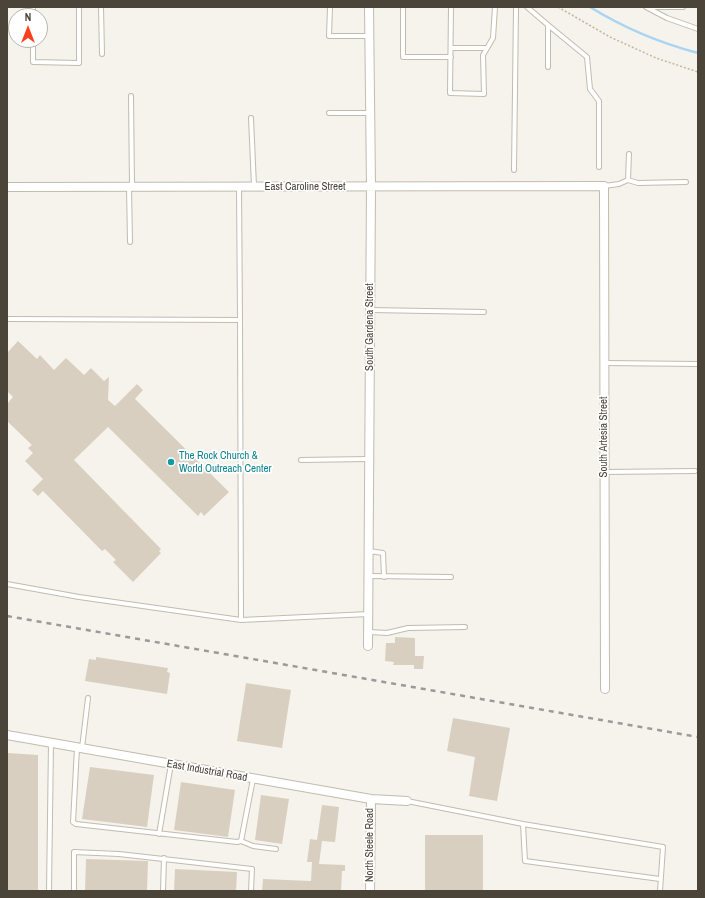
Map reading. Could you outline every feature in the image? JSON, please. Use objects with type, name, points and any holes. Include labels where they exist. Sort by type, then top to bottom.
[{"type":"street","name":"South Gardena Street","points":[[368,646],[371,186],[369,7]]},
{"type":"street","name":"East Caroline Street","points":[[7,187],[604,186]]},
{"type":"street","name":"South Artesia Street","points":[[604,186],[605,689]]},
{"type":"street","name":"East Industrial Road","points":[[7,736],[371,800],[407,801]]},
{"type":"street","name":"North Steele Road","points":[[370,891],[371,800]]},
{"type":"lane","points":[[33,48],[33,62],[79,62],[79,7]]},
{"type":"lane","points":[[101,7],[102,54]]},
{"type":"lane","points":[[330,7],[329,36],[370,36]]},
{"type":"lane","points":[[403,7],[403,57],[450,57]]},
{"type":"lane","points":[[451,7],[450,93],[484,94],[483,55],[493,38],[495,7]]},
{"type":"lane","points":[[514,170],[516,7]]},
{"type":"lane","points":[[527,7],[587,57],[590,89],[599,101],[598,167]]},
{"type":"lane","points":[[646,7],[683,7]]},
{"type":"lane","points":[[646,7],[667,18],[697,28]]},
{"type":"lane","points":[[548,25],[548,67]]},
{"type":"lane","points":[[450,48],[487,48]]},
{"type":"lane","points":[[130,242],[131,96]]},
{"type":"lane","points":[[329,112],[370,113]]},
{"type":"lane","points":[[251,118],[254,187]]},
{"type":"lane","points":[[628,180],[629,154]]},
{"type":"lane","points":[[604,186],[619,184],[628,180],[638,183],[686,182]]},
{"type":"lane","points":[[239,187],[241,620]]},
{"type":"lane","points":[[370,310],[484,312]]},
{"type":"lane","points":[[7,319],[240,320]]},
{"type":"lane","points":[[604,363],[698,364]]},
{"type":"lane","points":[[301,460],[370,459]]},
{"type":"lane","points":[[604,472],[695,471]]},
{"type":"lane","points":[[369,552],[383,553],[384,577]]},
{"type":"lane","points":[[369,576],[451,577]]},
{"type":"lane","points":[[7,584],[79,597],[241,620],[369,614]]},
{"type":"lane","points":[[369,632],[387,633],[408,628],[465,627]]},
{"type":"lane","points":[[88,698],[80,748],[73,822],[76,824],[159,834],[237,842],[241,841],[253,846],[276,849]]},
{"type":"lane","points":[[49,891],[52,743]]},
{"type":"lane","points":[[159,834],[171,764]]},
{"type":"lane","points":[[241,841],[252,779]]},
{"type":"lane","points":[[407,801],[523,824],[663,847],[660,891]]},
{"type":"lane","points":[[523,824],[525,861],[660,879]]},
{"type":"lane","points":[[74,891],[74,852],[164,858],[252,869],[251,891]]},
{"type":"lane","points":[[162,891],[164,858]]},
{"type":"path","points":[[558,7],[610,37],[656,58],[698,72]]},
{"type":"building","name":"The Rock Church & World Outreach Center","points":[[18,341],[37,359],[40,355],[54,370],[66,358],[84,375],[91,368],[104,381],[109,377],[108,400],[115,406],[137,384],[143,390],[135,399],[229,492],[204,516],[201,512],[198,516],[108,427],[74,460],[161,549],[159,551],[161,553],[133,582],[113,562],[116,560],[105,549],[102,551],[43,491],[38,496],[32,490],[43,479],[25,461],[33,453],[28,448],[32,445],[7,421],[7,404],[13,397],[7,391],[7,353]]},
{"type":"building","points":[[395,637],[415,638],[415,656],[424,656],[423,669],[414,669],[414,665],[393,665],[394,662],[385,661],[386,643],[395,643]]},
{"type":"building","points":[[96,657],[168,668],[167,672],[170,673],[167,694],[85,681],[89,659],[96,660]]},
{"type":"building","points":[[246,683],[291,690],[282,748],[237,741]]},
{"type":"building","points":[[453,718],[510,728],[497,801],[469,796],[475,757],[447,751]]},
{"type":"building","points":[[8,753],[38,755],[38,891],[7,891]]},
{"type":"building","points":[[90,767],[154,775],[147,827],[82,819]]},
{"type":"building","points":[[181,782],[235,790],[228,837],[174,830]]},
{"type":"building","points":[[261,795],[289,799],[282,844],[255,840]]},
{"type":"building","points":[[322,805],[339,807],[335,842],[322,841],[319,864],[345,865],[345,871],[342,871],[341,891],[262,891],[263,879],[311,881],[312,862],[307,862],[310,839],[317,840]]},
{"type":"building","points":[[425,835],[483,835],[483,891],[425,891]]},
{"type":"building","points":[[86,859],[148,861],[147,891],[85,891]]},
{"type":"building","points":[[175,869],[237,872],[236,891],[174,891]]},
{"type":"waterway","points":[[590,7],[616,22],[642,34],[670,45],[698,53]]},
{"type":"railway","points":[[7,616],[698,737]]},
{"type":"place","name":"The Rock Church & World Outreach Center","points":[[171,462]]}]
